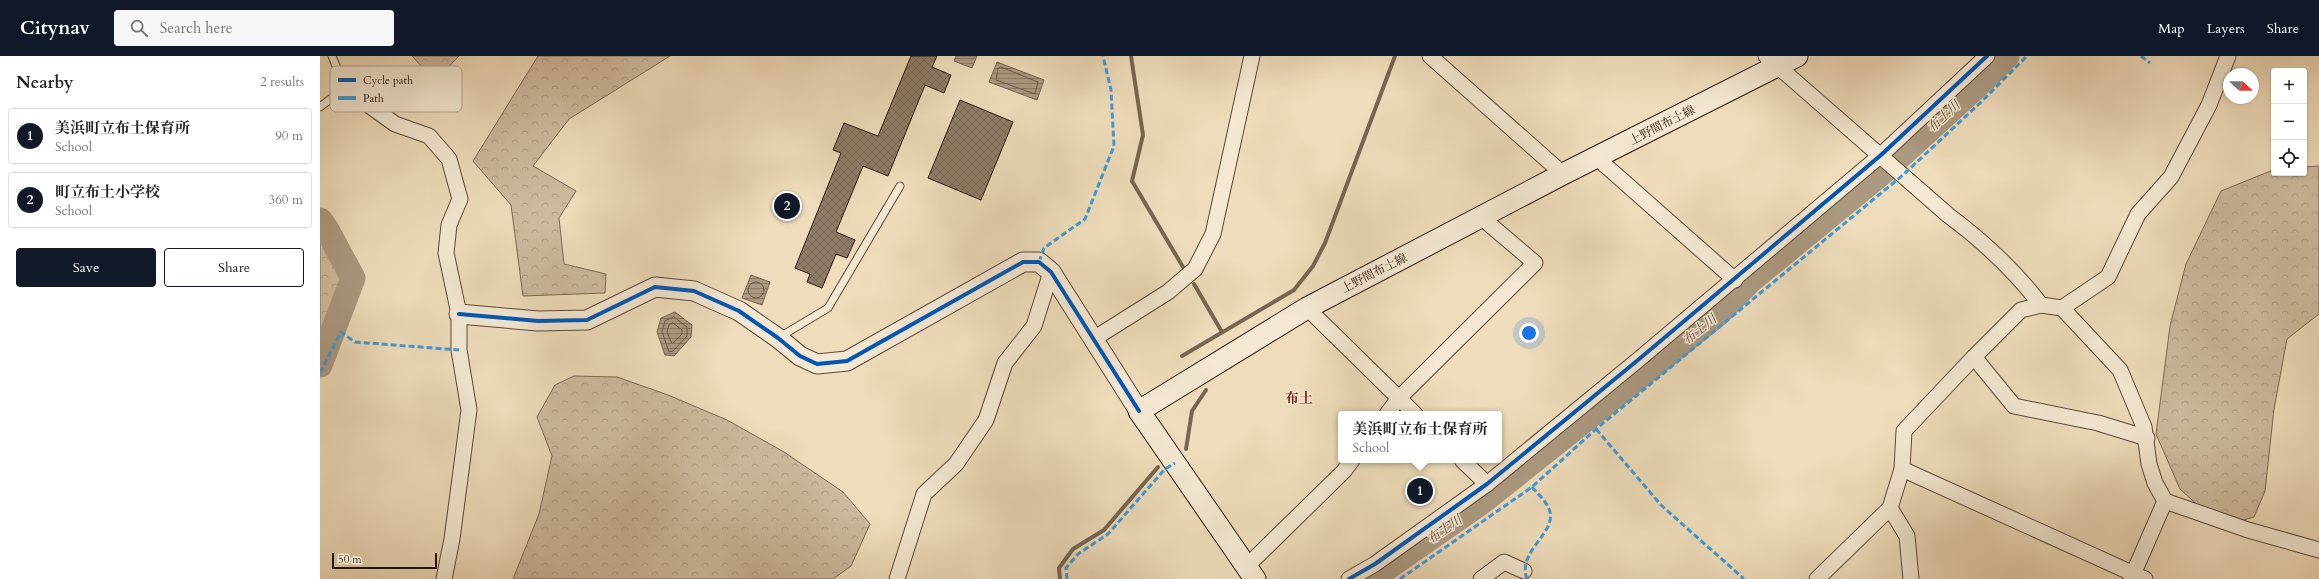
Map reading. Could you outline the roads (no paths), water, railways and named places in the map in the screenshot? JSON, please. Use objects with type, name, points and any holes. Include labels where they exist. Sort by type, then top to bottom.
[{"type":"main road","name":"上野間布土線","points":[[1139,411],[1307,308],[1482,218],[1563,174],[1597,158],[1772,61],[1797,56]]},
{"type":"main road","points":[[1139,411],[1251,573]]},
{"type":"street","points":[[1094,338],[1168,292],[1195,269],[1213,234],[1252,56]]},
{"type":"street","points":[[1430,56],[1563,174]]},
{"type":"street","points":[[1349,579],[1374,564],[1487,484],[1735,280],[1881,156],[1987,56]]},
{"type":"street","points":[[2062,308],[2108,276],[2138,214],[2171,177],[2209,105],[2228,56]]},
{"type":"street","points":[[1772,61],[1948,215],[1971,232],[2021,278],[2041,305]]},
{"type":"street","points":[[378,112],[395,124],[429,136],[449,159],[460,200],[449,225],[446,253],[459,314],[459,350],[469,410],[452,539],[444,579]]},
{"type":"street","points":[[1597,158],[1735,280]]},
{"type":"street","points":[[1389,411],[1399,398],[1535,263],[1482,218]]},
{"type":"street","points":[[459,314],[538,322],[587,320],[654,287],[694,291],[738,311],[778,338],[800,356],[817,364],[847,361],[1023,262],[1038,262],[1051,272],[1139,411]]},
{"type":"street","points":[[897,579],[924,494],[956,464],[986,420],[1005,363],[1034,326],[1051,272]]},
{"type":"street","points":[[1818,579],[1890,508],[1902,469],[1904,431],[1974,356],[2021,310],[2041,305],[2062,308],[2120,370],[2147,438],[2149,464],[2154,483],[2165,500],[2248,530],[2319,550]]},
{"type":"street","points":[[1307,308],[1412,411]]},
{"type":"street","points":[[1974,356],[2014,406],[2098,423],[2147,438]]},
{"type":"street","points":[[1251,573],[1350,463]]},
{"type":"street","points":[[1465,463],[1487,484]]},
{"type":"street","points":[[1902,469],[2137,577],[2165,500]]},
{"type":"street","points":[[1890,508],[1907,536],[1911,579]]},
{"type":"street","points":[[1481,579],[1504,562],[1524,571]]},
{"type":"lane","points":[[332,56],[336,66]]},
{"type":"lane","points":[[320,106],[330,99]]},
{"type":"lane","points":[[778,338],[828,308],[900,186]]},
{"type":"water","points":[[956,56],[977,56],[972,68],[954,61]]},
{"type":"water","points":[[997,62],[1044,80],[1037,100],[989,82]]},
{"type":"water","points":[[751,275],[770,282],[762,305],[742,298]]},
{"type":"water","points":[[675,312],[692,325],[691,337],[674,356],[665,355],[657,332],[661,318]]},
{"type":"waterway","points":[[1131,56],[1143,135],[1132,181],[1183,267]]},
{"type":"waterway","points":[[1182,356],[1294,290],[1313,266],[1325,243],[1395,56]]},
{"type":"waterway","name":"布土川","points":[[1371,579],[1482,502],[1718,314],[1750,281],[1883,172],[1990,74],[2007,56]]},
{"type":"waterway","points":[[320,220],[353,278],[320,365]]},
{"type":"waterway","points":[[1194,284],[1222,332]]},
{"type":"waterway","points":[[1186,449],[1192,411],[1206,390]]},
{"type":"waterway","points":[[1060,579],[1059,568],[1073,549],[1104,530],[1158,467]]},
{"type":"place","name":"町立布土小学校","points":[[787,206]]},
{"type":"place","name":"美浜町立布土保育所","points":[[1420,491]]},
{"type":"district","name":"布土","points":[[1299,398]]}]
